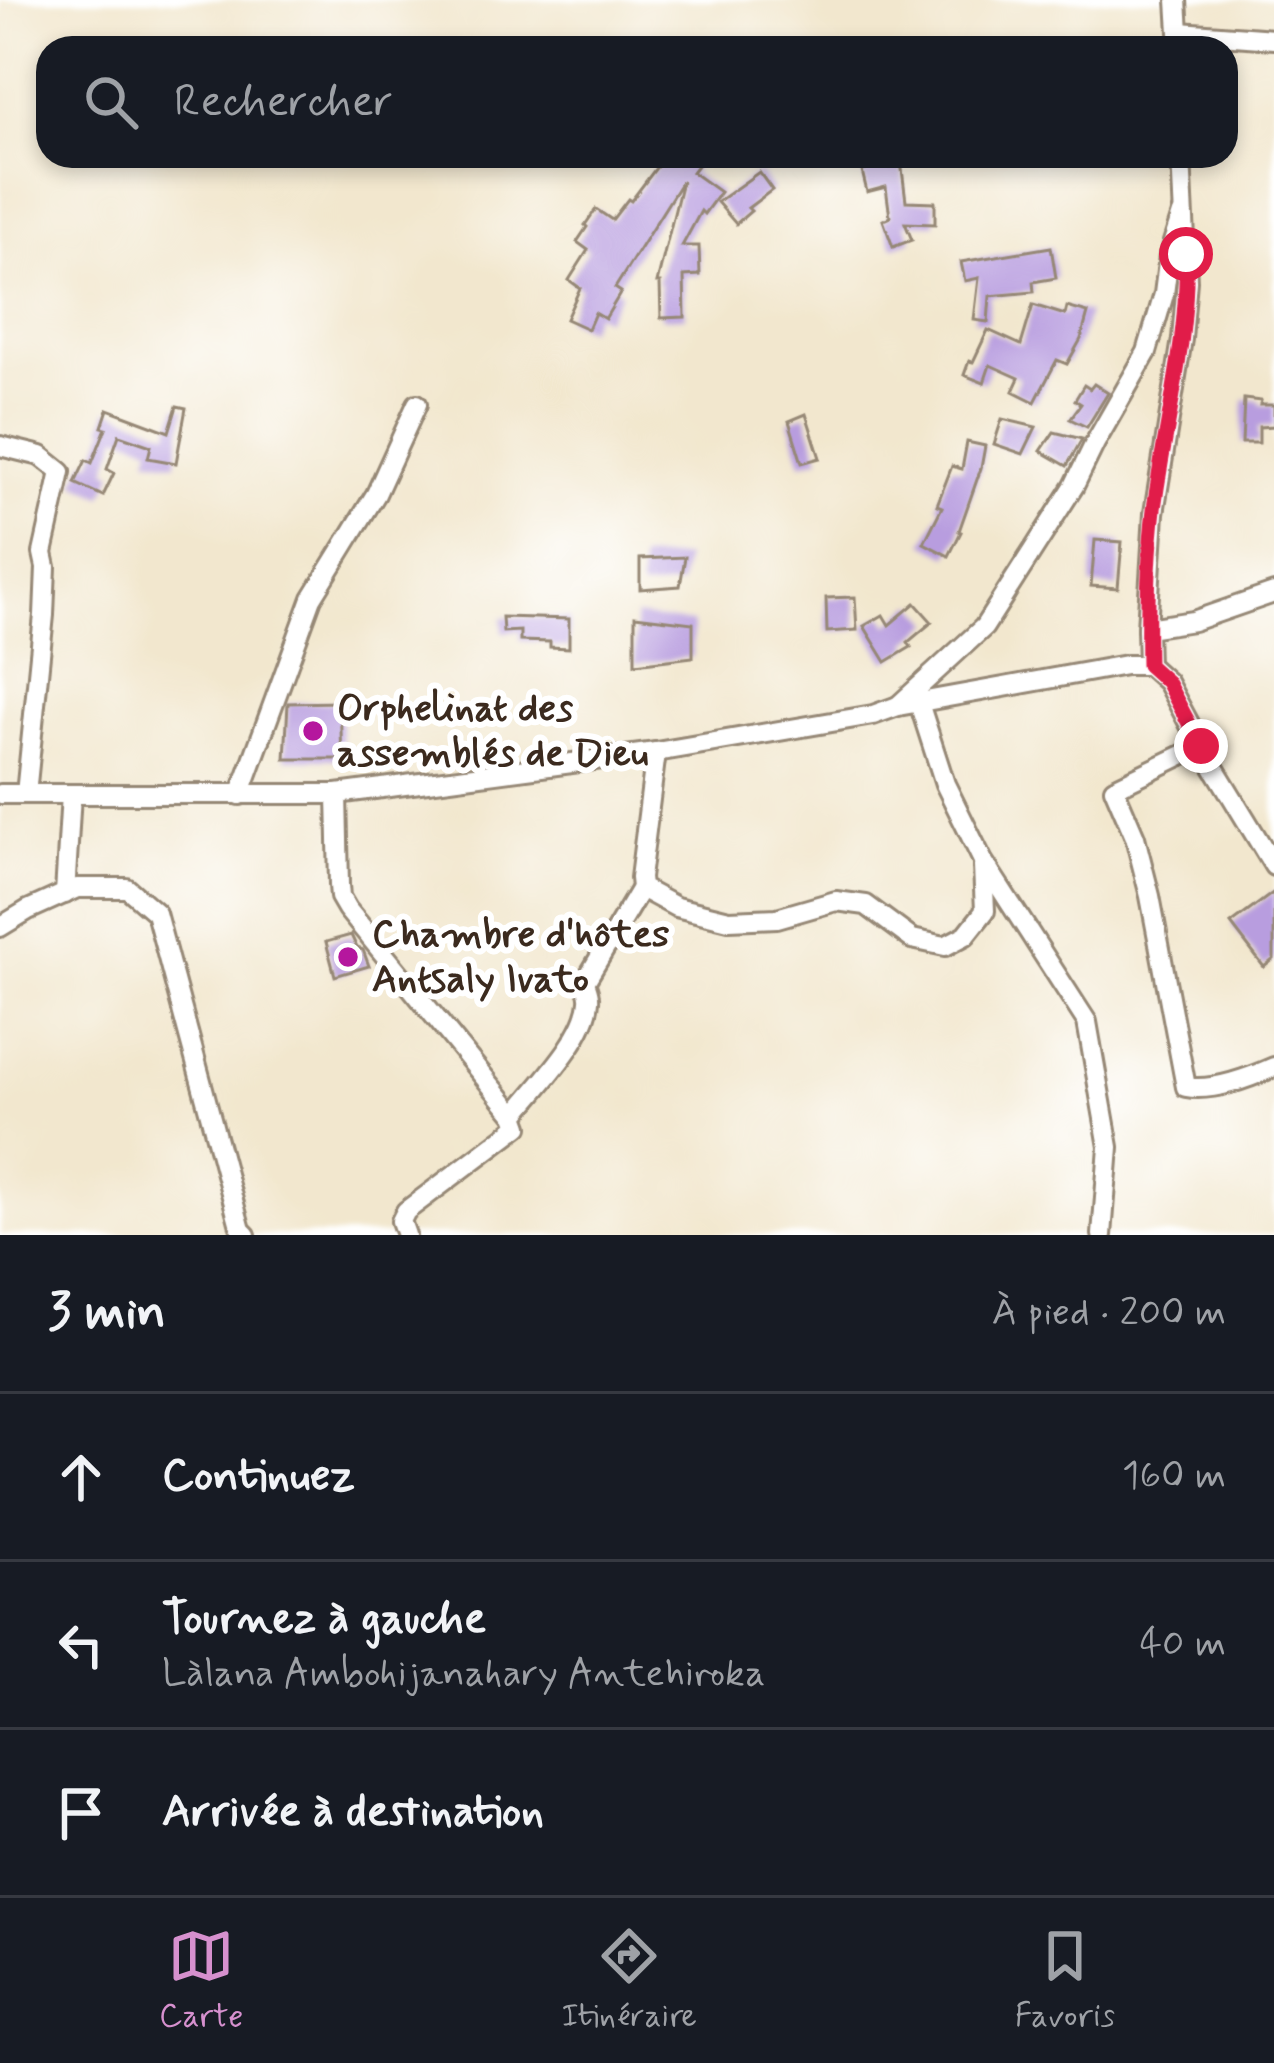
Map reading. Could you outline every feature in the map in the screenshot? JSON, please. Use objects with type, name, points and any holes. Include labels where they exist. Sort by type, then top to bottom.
[{"type":"street","points":[[1177,0],[1180,36]]},
{"type":"street","points":[[1238,39],[1274,39]]},
{"type":"street","points":[[1148,665],[1154,513],[1187,281],[1181,168]]},
{"type":"street","points":[[898,706],[984,627],[1074,486],[1147,352],[1182,214]]},
{"type":"street","points":[[240,795],[312,598],[376,494],[417,404]]},
{"type":"street","points":[[0,446],[41,456],[61,472],[44,554],[44,615],[26,794]]},
{"type":"street","points":[[1148,628],[1193,621],[1274,592]]},
{"type":"street","points":[[0,794],[338,794],[656,752],[1126,665],[1148,665],[1167,682],[1274,866]]},
{"type":"street","points":[[920,703],[945,784],[983,861],[1087,1022],[1109,1147],[1102,1235]]},
{"type":"street","points":[[1201,746],[1114,788],[1135,837],[1150,896],[1186,1087],[1233,1081],[1274,1066]]},
{"type":"street","points":[[515,1115],[582,1025],[589,1003],[585,982],[641,888],[656,752]]},
{"type":"street","points":[[65,894],[70,794]]},
{"type":"street","points":[[338,794],[339,885],[347,910],[515,1115],[519,1126],[406,1211],[401,1221],[406,1235]]},
{"type":"street","points":[[641,888],[676,908],[729,920],[777,918],[836,901],[866,905],[912,939],[945,946],[966,935],[986,910],[983,861]]},
{"type":"street","points":[[0,927],[76,889],[127,889],[156,913],[246,1235]]},
{"type":"building","points":[[656,168],[695,168],[692,172],[720,192],[704,214],[701,211],[682,246],[699,246],[700,275],[684,276],[685,317],[661,318],[657,283],[682,181],[615,288],[621,292],[605,319],[595,313],[588,329],[566,319],[580,288],[569,280],[588,250],[577,242],[596,209],[612,220]]},
{"type":"building","points":[[902,168],[906,201],[935,202],[935,224],[905,223],[912,240],[893,247],[883,220],[890,217],[886,187],[867,192],[862,171]]},
{"type":"building","points":[[759,172],[772,190],[736,224],[717,202]]},
{"type":"building","points":[[1051,247],[1056,278],[1033,282],[1034,292],[990,296],[988,322],[974,320],[979,278],[965,281],[961,262]]},
{"type":"building","points":[[1033,305],[1065,315],[1067,307],[1088,313],[1067,364],[1057,360],[1035,402],[1013,391],[1019,378],[990,365],[984,383],[964,375],[988,330],[1021,345]]},
{"type":"building","points":[[1094,384],[1108,393],[1087,427],[1070,419],[1081,404],[1075,400],[1084,385],[1090,389]]},
{"type":"building","points":[[1244,399],[1274,405],[1274,426],[1259,427],[1259,443],[1242,443]]},
{"type":"building","points":[[177,406],[186,408],[176,463],[148,458],[151,446],[119,435],[107,469],[114,473],[103,496],[75,483],[86,460],[92,463],[108,409],[169,432]]},
{"type":"building","points":[[806,414],[820,458],[802,463],[789,421]]},
{"type":"building","points":[[1002,419],[1036,427],[1023,454],[994,444]]},
{"type":"building","points":[[1054,432],[1082,439],[1067,466],[1041,451]]},
{"type":"building","points":[[967,442],[985,446],[961,532],[949,556],[924,543],[942,507],[937,505],[952,466],[962,469]]},
{"type":"building","points":[[1095,540],[1122,542],[1118,588],[1091,586]]},
{"type":"building","points":[[685,557],[680,586],[640,589],[640,559]]},
{"type":"building","points":[[855,597],[857,630],[827,632],[826,598]]},
{"type":"building","points":[[915,603],[932,622],[908,642],[911,647],[886,662],[864,626],[883,615],[889,625]]},
{"type":"building","points":[[635,616],[693,623],[693,657],[635,664]]},
{"type":"building","points":[[502,617],[569,619],[569,648],[520,641],[520,631],[503,632]]},
{"type":"building","name":"Orphelinat des assemblés de Dieu","points":[[340,702],[342,759],[285,759],[288,703]]},
{"type":"building","points":[[1274,892],[1274,959],[1264,967],[1231,924]]},
{"type":"building","name":"Chambre d'hôtes Antsaly Ivato","points":[[351,935],[369,966],[335,976],[326,942]]},
{"type":"place","name":"Orphelinat des assemblés de Dieu","points":[[313,731]]},
{"type":"place","name":"Chambre d'hôtes Antsaly Ivato","points":[[348,957]]},
{"type":"route","points":[[1186,254],[1182,338],[1154,513],[1148,665],[1167,682],[1201,746]]}]
